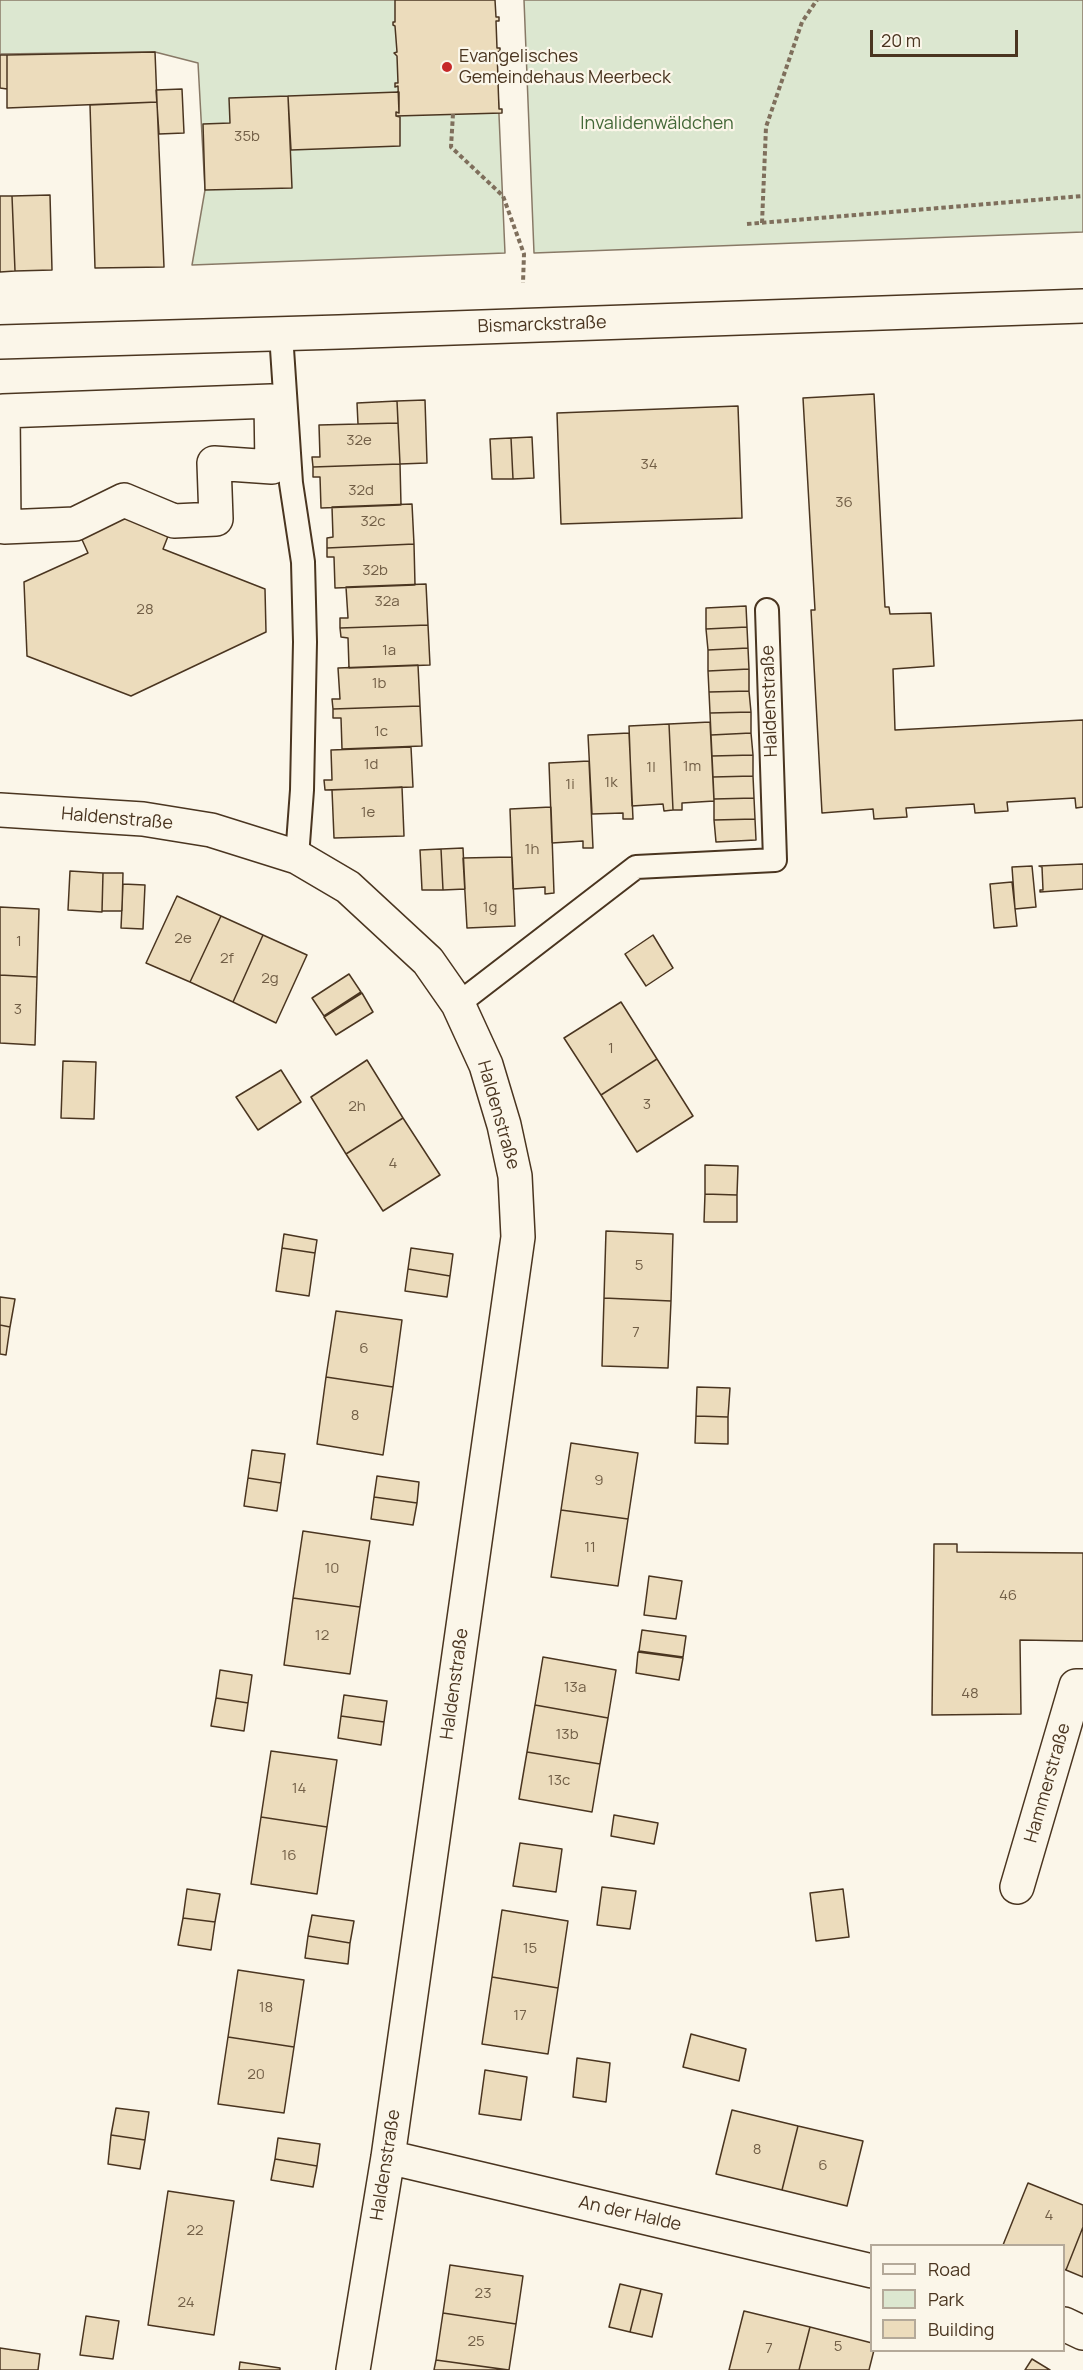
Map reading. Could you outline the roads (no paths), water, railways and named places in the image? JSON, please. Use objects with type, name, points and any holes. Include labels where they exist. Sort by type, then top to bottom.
[{"type":"street","name":"Bismarckstraße","points":[[0,342],[1083,306]]},
{"type":"street","points":[[271,402],[272,467],[214,463],[216,519],[174,521],[124,500],[75,524],[4,527],[3,411],[271,402]]},
{"type":"street","name":"Haldenstraße","points":[[0,810],[143,819],[200,828],[297,857],[348,887],[394,927],[428,961],[458,1004],[486,1065],[504,1125],[515,1176],[518,1237],[388,2157],[352,2370]]},
{"type":"street","name":"Hammerstraße","points":[[1017,1887],[1076,1686],[1083,1686]]},
{"type":"street","name":"An der Halde","points":[[388,2157],[870,2271]]},
{"type":"street","points":[[1065,2324],[1083,2332]]},
{"type":"lane","points":[[281,334],[291,483],[303,562],[305,653],[297,857]]},
{"type":"lane","name":"Haldenstraße","points":[[458,1004],[636,867],[775,860],[766,610]]},
{"type":"place","name":"Evangelisches Gemeindehaus Meerbeck","points":[[447,67]]},
{"type":"park label","name":"Invalidenwäldchen","points":[[657,124]]}]
